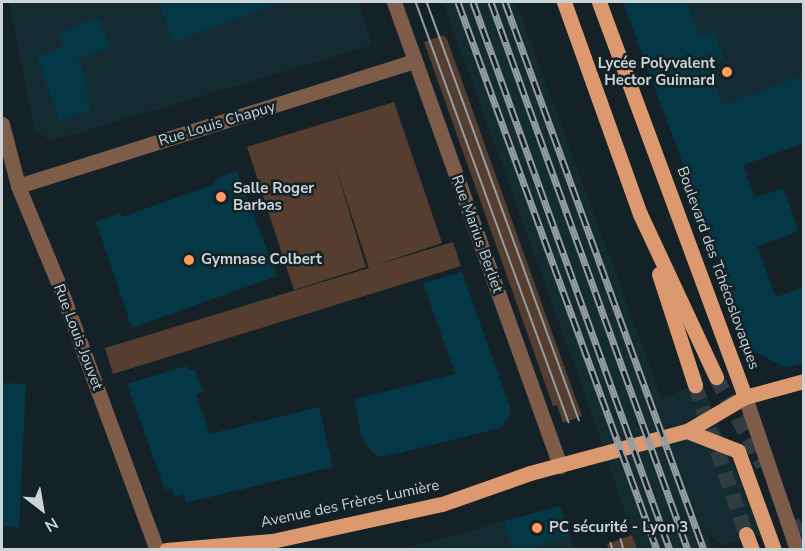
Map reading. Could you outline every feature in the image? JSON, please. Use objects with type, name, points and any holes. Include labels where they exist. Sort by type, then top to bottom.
[{"type":"main road","points":[[564,2],[640,214],[694,385]]},
{"type":"main road","name":"Boulevard des Tchécoslovaques","points":[[599,2],[746,397]]},
{"type":"main road","points":[[640,214],[716,377]]},
{"type":"main road","name":"Avenue des Frères Lumière","points":[[166,549],[272,541],[442,504],[479,489],[683,432],[746,397],[804,381]]},
{"type":"main road","points":[[683,432],[738,451],[774,549]]},
{"type":"main road","points":[[746,534],[752,549]]},
{"type":"street","name":"Rue Marius Berliet","points":[[394,2],[565,465]]},
{"type":"street","name":"Rue Louis Chapuy","points":[[18,186],[416,61]]},
{"type":"street","name":"Rue Louis Jouvet","points":[[2,124],[18,186],[57,280],[157,549]]},
{"type":"street","name":"Boulevard des Tchécoslovaques","points":[[746,397],[797,549]]},
{"type":"shaded area","points":[[9,2],[358,2],[372,42],[370,46],[51,141],[34,130]]},
{"type":"shaded area","points":[[443,2],[516,2],[662,399],[702,382],[761,535],[723,545],[707,533],[713,549],[637,549],[593,417]]},
{"type":"shaded area","name":"Lycée Polyvalent Hector Guimard","points":[[623,2],[803,2],[803,143],[691,184]]},
{"type":"shaded area","points":[[443,35],[447,39],[582,416],[563,423],[557,405],[553,406],[424,42]]},
{"type":"shaded area","points":[[394,102],[442,243],[373,266],[453,242],[461,266],[113,374],[105,348],[369,268],[335,165],[366,267],[294,290],[247,147]]},
{"type":"shaded area","points":[[560,506],[574,549],[400,550]]},
{"type":"shaded area","points":[[632,535],[637,549],[609,549],[607,544]]},
{"type":"building","points":[[159,2],[277,2],[277,4],[173,42]]},
{"type":"building","points":[[623,2],[687,2],[699,36],[714,31],[724,59],[709,65],[722,105],[804,75],[804,143],[743,165],[755,198],[783,188],[799,231],[757,247],[776,297],[804,287],[804,363],[786,368],[752,350]]},
{"type":"building","points":[[99,17],[110,48],[78,58],[90,92],[85,94],[91,110],[60,121],[37,57],[64,47],[59,32]]},
{"type":"building","name":"Gymnase Colbert","points":[[237,171],[277,276],[132,328],[96,222],[120,213],[122,217],[215,184],[213,180]]},
{"type":"building","points":[[462,272],[511,410],[508,419],[500,428],[382,457],[374,454],[362,438],[354,399],[455,374],[423,283]]},
{"type":"building","points":[[186,366],[188,371],[195,369],[203,392],[196,394],[210,434],[319,407],[333,467],[186,503],[184,494],[174,497],[171,488],[165,490],[127,384]]},
{"type":"building","points":[[2,383],[26,384],[19,528],[2,526]]},
{"type":"building","name":"PC sécurité - Lyon 3","points":[[560,506],[570,535],[528,549],[514,549],[504,521]]},
{"type":"tunnel","points":[[716,377],[763,465]]},
{"type":"tunnel","points":[[695,385],[746,534]]},
{"type":"tunnel","points":[[792,521],[804,544]]},
{"type":"tram line","points":[[416,2],[569,422]]},
{"type":"tram line","points":[[427,2],[579,420]]},
{"type":"tram line","points":[[621,539],[624,550]]},
{"type":"tram line","points":[[611,543],[613,550]]},
{"type":"railway","points":[[458,2],[657,550]]},
{"type":"railway","points":[[473,2],[670,550]]},
{"type":"railway","points":[[491,2],[688,550]]},
{"type":"railway","points":[[505,2],[704,550]]},
{"type":"place","name":"Lycée Polyvalent Hector Guimard","points":[[727,72]]},
{"type":"place","name":"Salle Roger Barbas","points":[[221,197]]},
{"type":"place","name":"Gymnase Colbert","points":[[189,260]]},
{"type":"place","name":"PC sécurité - Lyon 3","points":[[537,528]]}]
